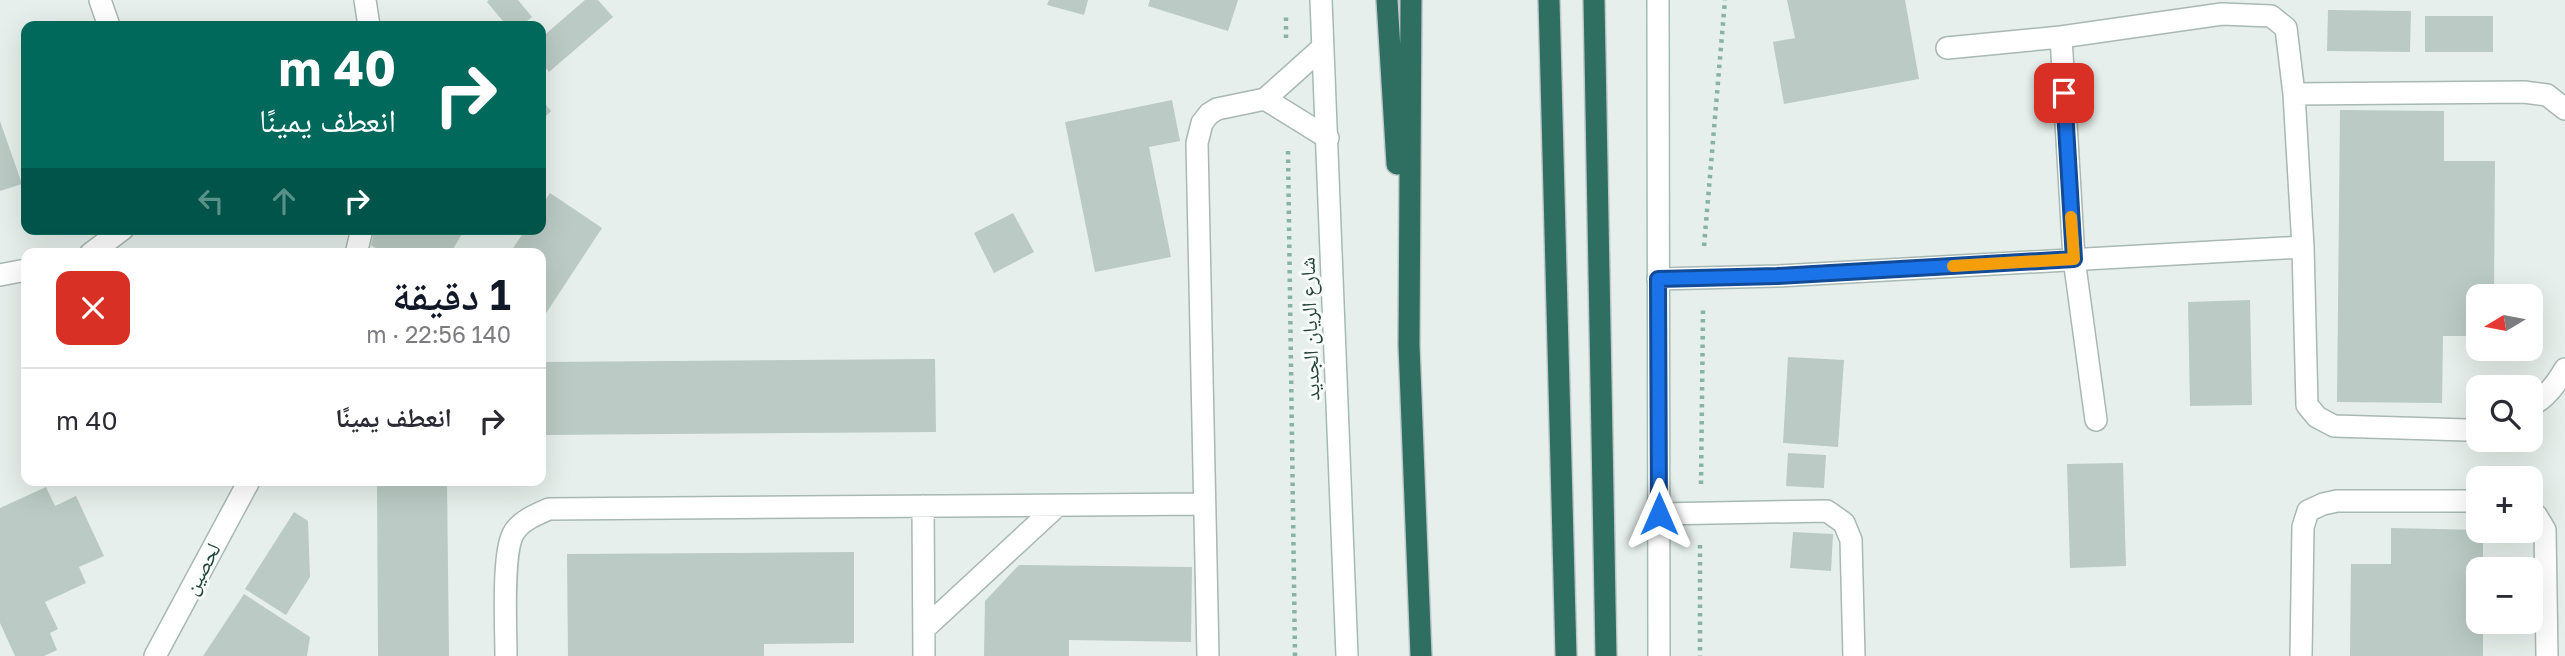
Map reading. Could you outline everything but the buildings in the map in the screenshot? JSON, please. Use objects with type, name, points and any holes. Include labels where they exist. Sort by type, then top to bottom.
[{"type":"highway","points":[[1387,0],[1409,345],[1421,656]]},
{"type":"highway","points":[[1409,345],[1411,0]]},
{"type":"highway","points":[[1549,0],[1566,656]]},
{"type":"highway","points":[[1594,0],[1606,656]]},
{"type":"street","points":[[100,0],[107,21]]},
{"type":"street","points":[[365,0],[368,21]]},
{"type":"street","name":"شارع الريان الجديد","points":[[1321,0],[1347,656]]},
{"type":"street","points":[[1658,0],[1659,656]]},
{"type":"street","points":[[1947,48],[2061,37],[2222,14],[2271,16],[2286,28],[2294,94],[2303,247],[2307,405],[2317,417],[2334,426],[2466,430]]},
{"type":"street","points":[[2061,37],[2074,259],[2096,420]]},
{"type":"street","points":[[1208,656],[1197,143],[1202,123],[1209,114],[1217,109],[1265,99],[1322,48]]},
{"type":"street","points":[[2294,94],[2524,92],[2547,95],[2565,109]]},
{"type":"street","points":[[1265,99],[1328,138]]},
{"type":"street","points":[[97,248],[116,235]]},
{"type":"street","points":[[1658,279],[2303,247]]},
{"type":"street","points":[[0,275],[21,271]]},
{"type":"street","points":[[2543,396],[2558,381],[2565,369]]},
{"type":"street","name":"لحصين","points":[[155,656],[246,486]]},
{"type":"street","points":[[2301,656],[2303,527],[2308,511],[2337,501],[2466,500]]},
{"type":"street","points":[[506,656],[508,550],[514,533],[526,519],[549,509],[1204,504]]},
{"type":"street","points":[[923,506],[924,656]]},
{"type":"street","points":[[924,629],[1057,506]]},
{"type":"street","points":[[1659,514],[1827,511],[1844,523],[1851,540],[1854,656]]},
{"type":"street","points":[[2543,527],[2547,656]]},
{"type":"path","points":[[1700,656],[1704,223],[1726,0]]},
{"type":"path","points":[[1286,11],[1287,77]]},
{"type":"path","points":[[1287,112],[1295,656]]},
{"type":"slow traffic","points":[[1953,266],[2074,259],[2071,217]]},
{"type":"route","points":[[1659,514],[1658,279],[1777,276],[2074,259],[2064,93]]}]
